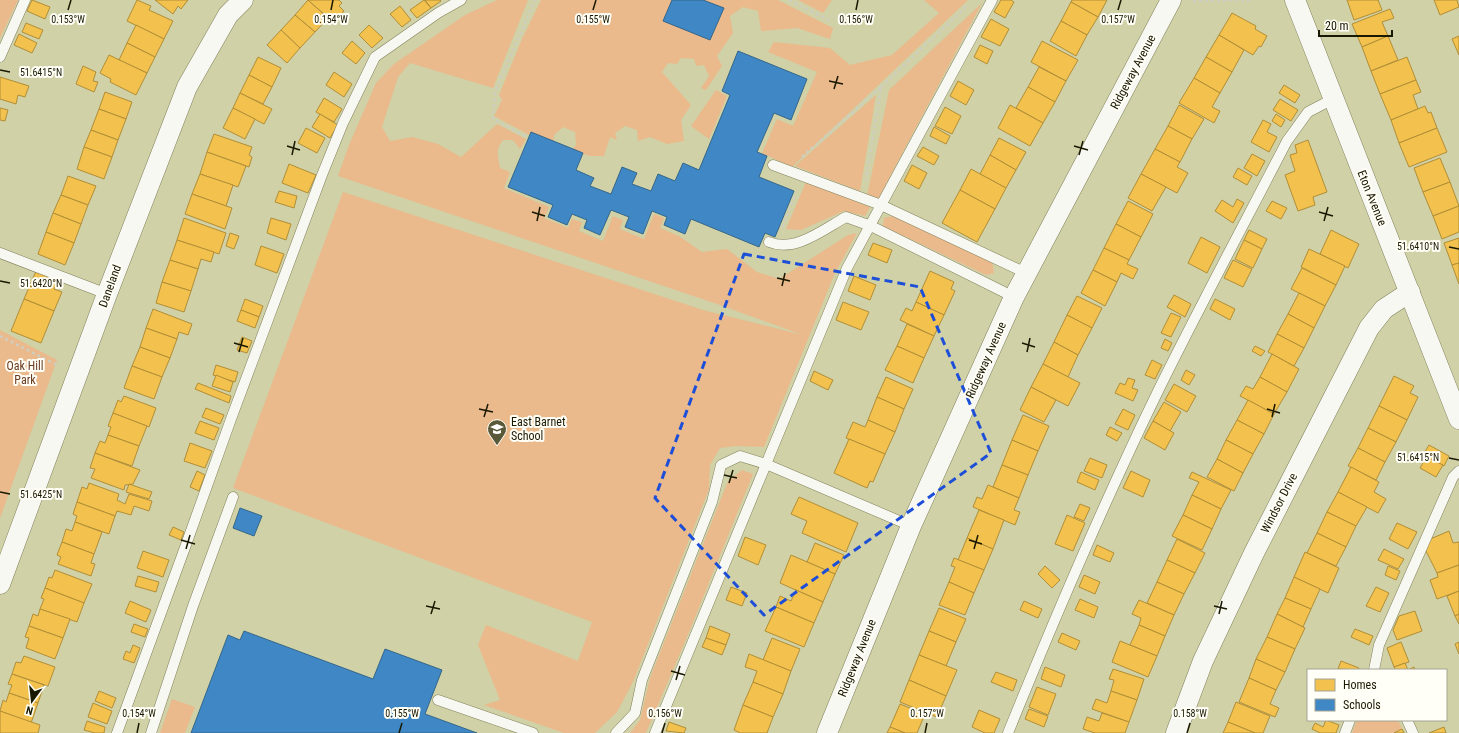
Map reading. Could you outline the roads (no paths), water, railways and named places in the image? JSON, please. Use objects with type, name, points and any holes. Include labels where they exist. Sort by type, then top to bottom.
[{"type":"street","name":"Daneland","points":[[2,573],[187,87],[228,15],[243,0]]},
{"type":"street","name":"Eton Avenue","points":[[1295,0],[1459,419]]},
{"type":"street","name":"Ridgeway Avenue","points":[[827,733],[911,526],[1014,297],[1170,1]]},
{"type":"street","name":"Windsor Drive","points":[[1176,733],[1203,662],[1254,553],[1369,328],[1384,309],[1410,292]]},
{"type":"lane","points":[[0,58],[25,0]]},
{"type":"lane","points":[[116,733],[188,542],[230,419],[322,175],[346,116],[375,57],[438,13],[461,0]]},
{"type":"lane","points":[[655,733],[847,268],[971,43],[992,0]]},
{"type":"lane","points":[[1008,733],[1051,628],[1159,389],[1287,141],[1308,112],[1333,99]]},
{"type":"lane","points":[[773,165],[881,205],[1026,273]]},
{"type":"lane","points":[[772,243],[794,245],[846,217],[871,226],[1014,297]]},
{"type":"lane","points":[[0,253],[107,294]]},
{"type":"lane","points":[[616,733],[635,714],[642,680],[712,502],[721,465],[740,456],[766,464],[911,526]]},
{"type":"lane","points":[[1374,669],[1379,645],[1453,477],[1459,471]]},
{"type":"lane","points":[[151,733],[193,606],[233,498]]},
{"type":"lane","points":[[438,700],[533,733]]},
{"type":"lane","points":[[1345,733],[1350,721]]},
{"type":"lane","points":[[1407,721],[1413,733]]},
{"type":"place","name":"East Barnet School","points":[[497,446]]},
{"type":"park label","name":"Oak Hill Park","points":[[25,373]]}]
